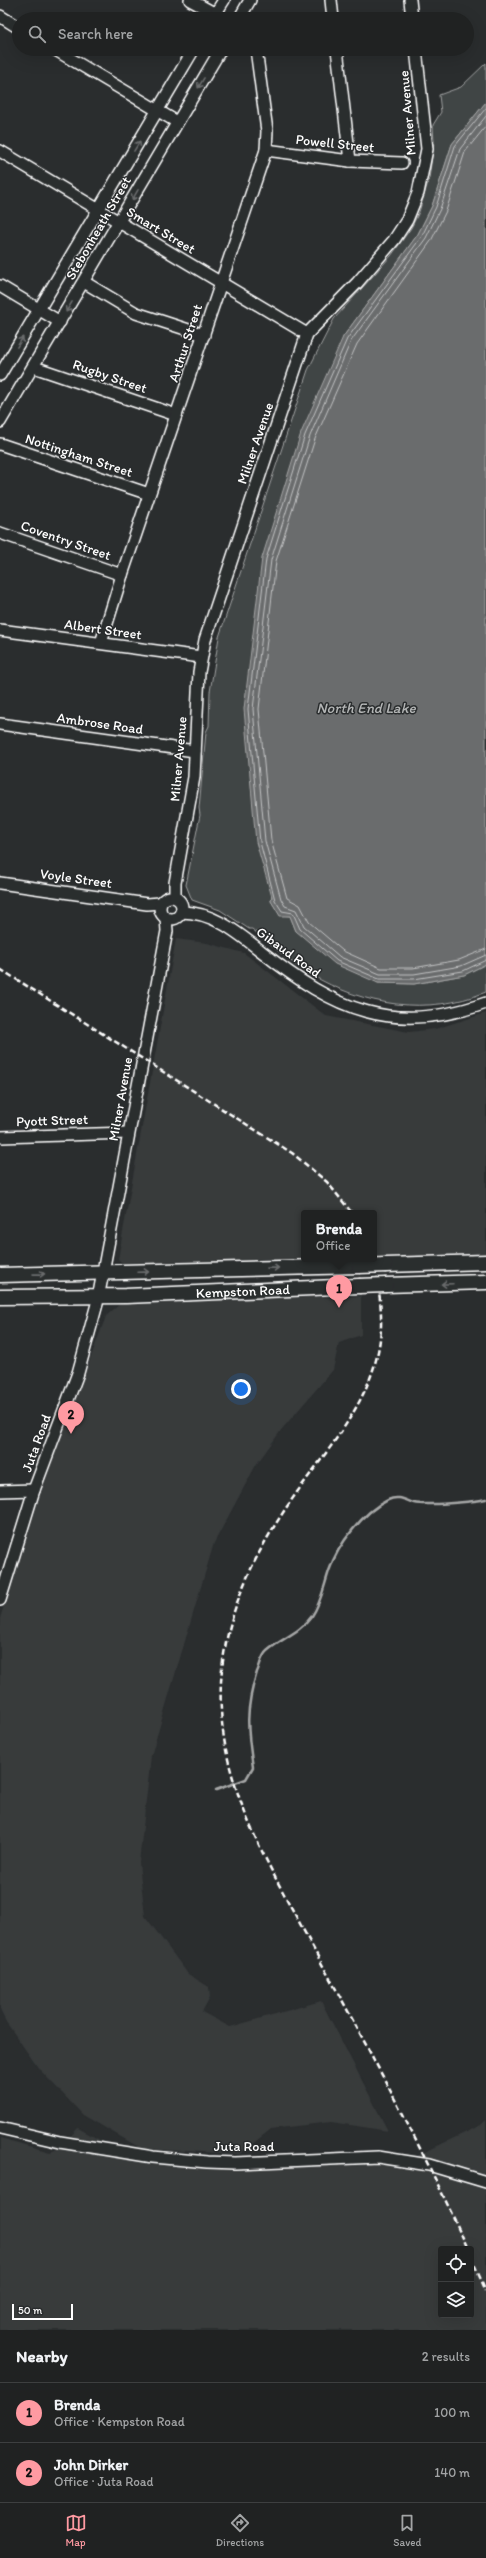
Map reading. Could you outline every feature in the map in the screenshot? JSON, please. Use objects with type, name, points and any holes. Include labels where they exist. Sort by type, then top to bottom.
[{"type":"main road","name":"Kempston Road","points":[[0,1275],[486,1262]]},
{"type":"main road","name":"Kempston Road","points":[[0,1297],[99,1296],[486,1282]]},
{"type":"street","points":[[190,0],[208,12]]},
{"type":"street","points":[[219,12],[224,0]]},
{"type":"street","points":[[243,12],[250,0]]},
{"type":"street","points":[[331,0],[332,12]]},
{"type":"street","points":[[410,0],[411,12]]},
{"type":"street","points":[[0,16],[12,24]]},
{"type":"street","points":[[66,56],[177,122]]},
{"type":"street","name":"Stebonheath Street","points":[[0,375],[190,56]]},
{"type":"street","name":"Stebonheath Street","points":[[0,422],[3,409],[34,367],[217,56]]},
{"type":"street","name":"Arthur Street","points":[[101,643],[149,494],[266,150],[265,116],[257,56]]},
{"type":"street","points":[[337,56],[350,161]]},
{"type":"street","name":"Milner Avenue","points":[[104,1273],[128,1133],[192,792],[201,657],[207,632],[307,334],[357,283],[394,240],[416,200],[426,160],[427,149],[417,56]]},
{"type":"street","name":"Powell Street","points":[[266,150],[350,161],[402,163]]},
{"type":"street","name":"Smart Street","points":[[0,151],[99,209],[119,223],[220,284],[307,334]]},
{"type":"street","points":[[84,282],[136,312],[204,335]]},
{"type":"street","points":[[0,286],[60,322]]},
{"type":"street","name":"Rugby Street","points":[[34,367],[176,415]]},
{"type":"street","name":"Nottingham Street","points":[[0,444],[149,494]]},
{"type":"street","name":"Coventry Street","points":[[0,533],[122,575]]},
{"type":"street","name":"Albert Street","points":[[0,630],[201,657]]},
{"type":"street","name":"Ambrose Road","points":[[0,724],[195,751]]},
{"type":"street","name":"Voyle Street","points":[[0,883],[171,908]]},
{"type":"street","name":"Gibaud Road","points":[[171,908],[194,912],[214,919],[236,932],[305,985],[356,1008],[386,1016],[421,1018],[449,1014],[486,1003]]},
{"type":"street","name":"Pyott Street","points":[[0,1137],[128,1133]]},
{"type":"street","name":"Juta Road","points":[[0,1600],[34,1490],[78,1373],[104,1273]]},
{"type":"street","points":[[0,1490],[34,1490]]},
{"type":"street","name":"Juta Road","points":[[0,2128],[60,2142],[153,2157],[207,2162],[235,2163],[378,2157],[430,2165],[486,2182]]},
{"type":"shaded area","points":[[486,63],[486,102],[452,144],[432,206],[418,234],[343,337],[271,901],[280,915],[290,916],[296,931],[378,983],[414,984],[464,975],[486,964],[486,992],[441,1004],[396,1004],[352,994],[310,974],[287,958],[252,929],[249,929],[220,910],[192,900],[186,885],[200,815],[199,808],[206,732],[209,726],[210,692],[219,637],[308,370],[334,319],[391,256],[411,228],[419,212],[429,179],[434,142],[433,125],[441,112],[439,95],[461,87]]},
{"type":"shaded area","points":[[176,939],[207,943],[244,953],[326,1016],[409,1032],[435,1029],[486,1013],[486,1254],[377,1257],[377,1210],[301,1210],[301,1259],[123,1264],[118,1259]]},
{"type":"shaded area","points":[[361,1296],[361,1335],[339,1343],[333,1370],[282,1429],[256,1465],[214,1543],[151,1756],[139,1863],[145,1916],[188,1974],[209,1987],[210,1997],[202,2012],[230,2027],[321,2001],[388,2131],[331,2122],[271,2129],[240,2154],[142,2149],[83,2115],[39,2069],[6,2022],[0,2010],[0,1618],[40,1494],[106,1316],[121,1303],[186,1299]]},
{"type":"shaded area","points":[[486,2120],[486,2330],[0,2330],[0,2138],[50,2152],[60,2148],[78,2128],[138,2161],[243,2168],[400,2164],[481,2125]]},
{"type":"water","name":"North End Lake","points":[[486,102],[486,964],[464,975],[414,984],[378,983],[335,964],[296,931],[290,916],[280,916],[271,901],[272,897],[256,842],[244,709],[262,558],[301,433],[343,337],[418,234],[432,206],[452,144]]},
{"type":"waterway","points":[[216,1790],[246,1779],[253,1767],[248,1730],[250,1697],[263,1656],[273,1646],[302,1627],[312,1616],[320,1600],[329,1571],[338,1550],[352,1530],[379,1505],[395,1498],[401,1498],[419,1504],[438,1504],[486,1499]]},
{"type":"railway","points":[[0,969],[292,1153],[327,1182],[350,1210]]},
{"type":"railway","points":[[374,1262],[381,1308],[381,1332],[377,1356],[371,1374],[355,1409],[270,1533],[246,1579],[229,1629],[224,1655],[221,1682],[221,1711],[224,1739],[230,1766],[247,1818],[258,1844],[407,2123],[467,2246]]},
{"type":"railway","points":[[474,2264],[486,2291]]},
{"type":"place","name":"Brenda","points":[[339,1308]]},
{"type":"place","name":"John Dirker","points":[[71,1434]]}]
